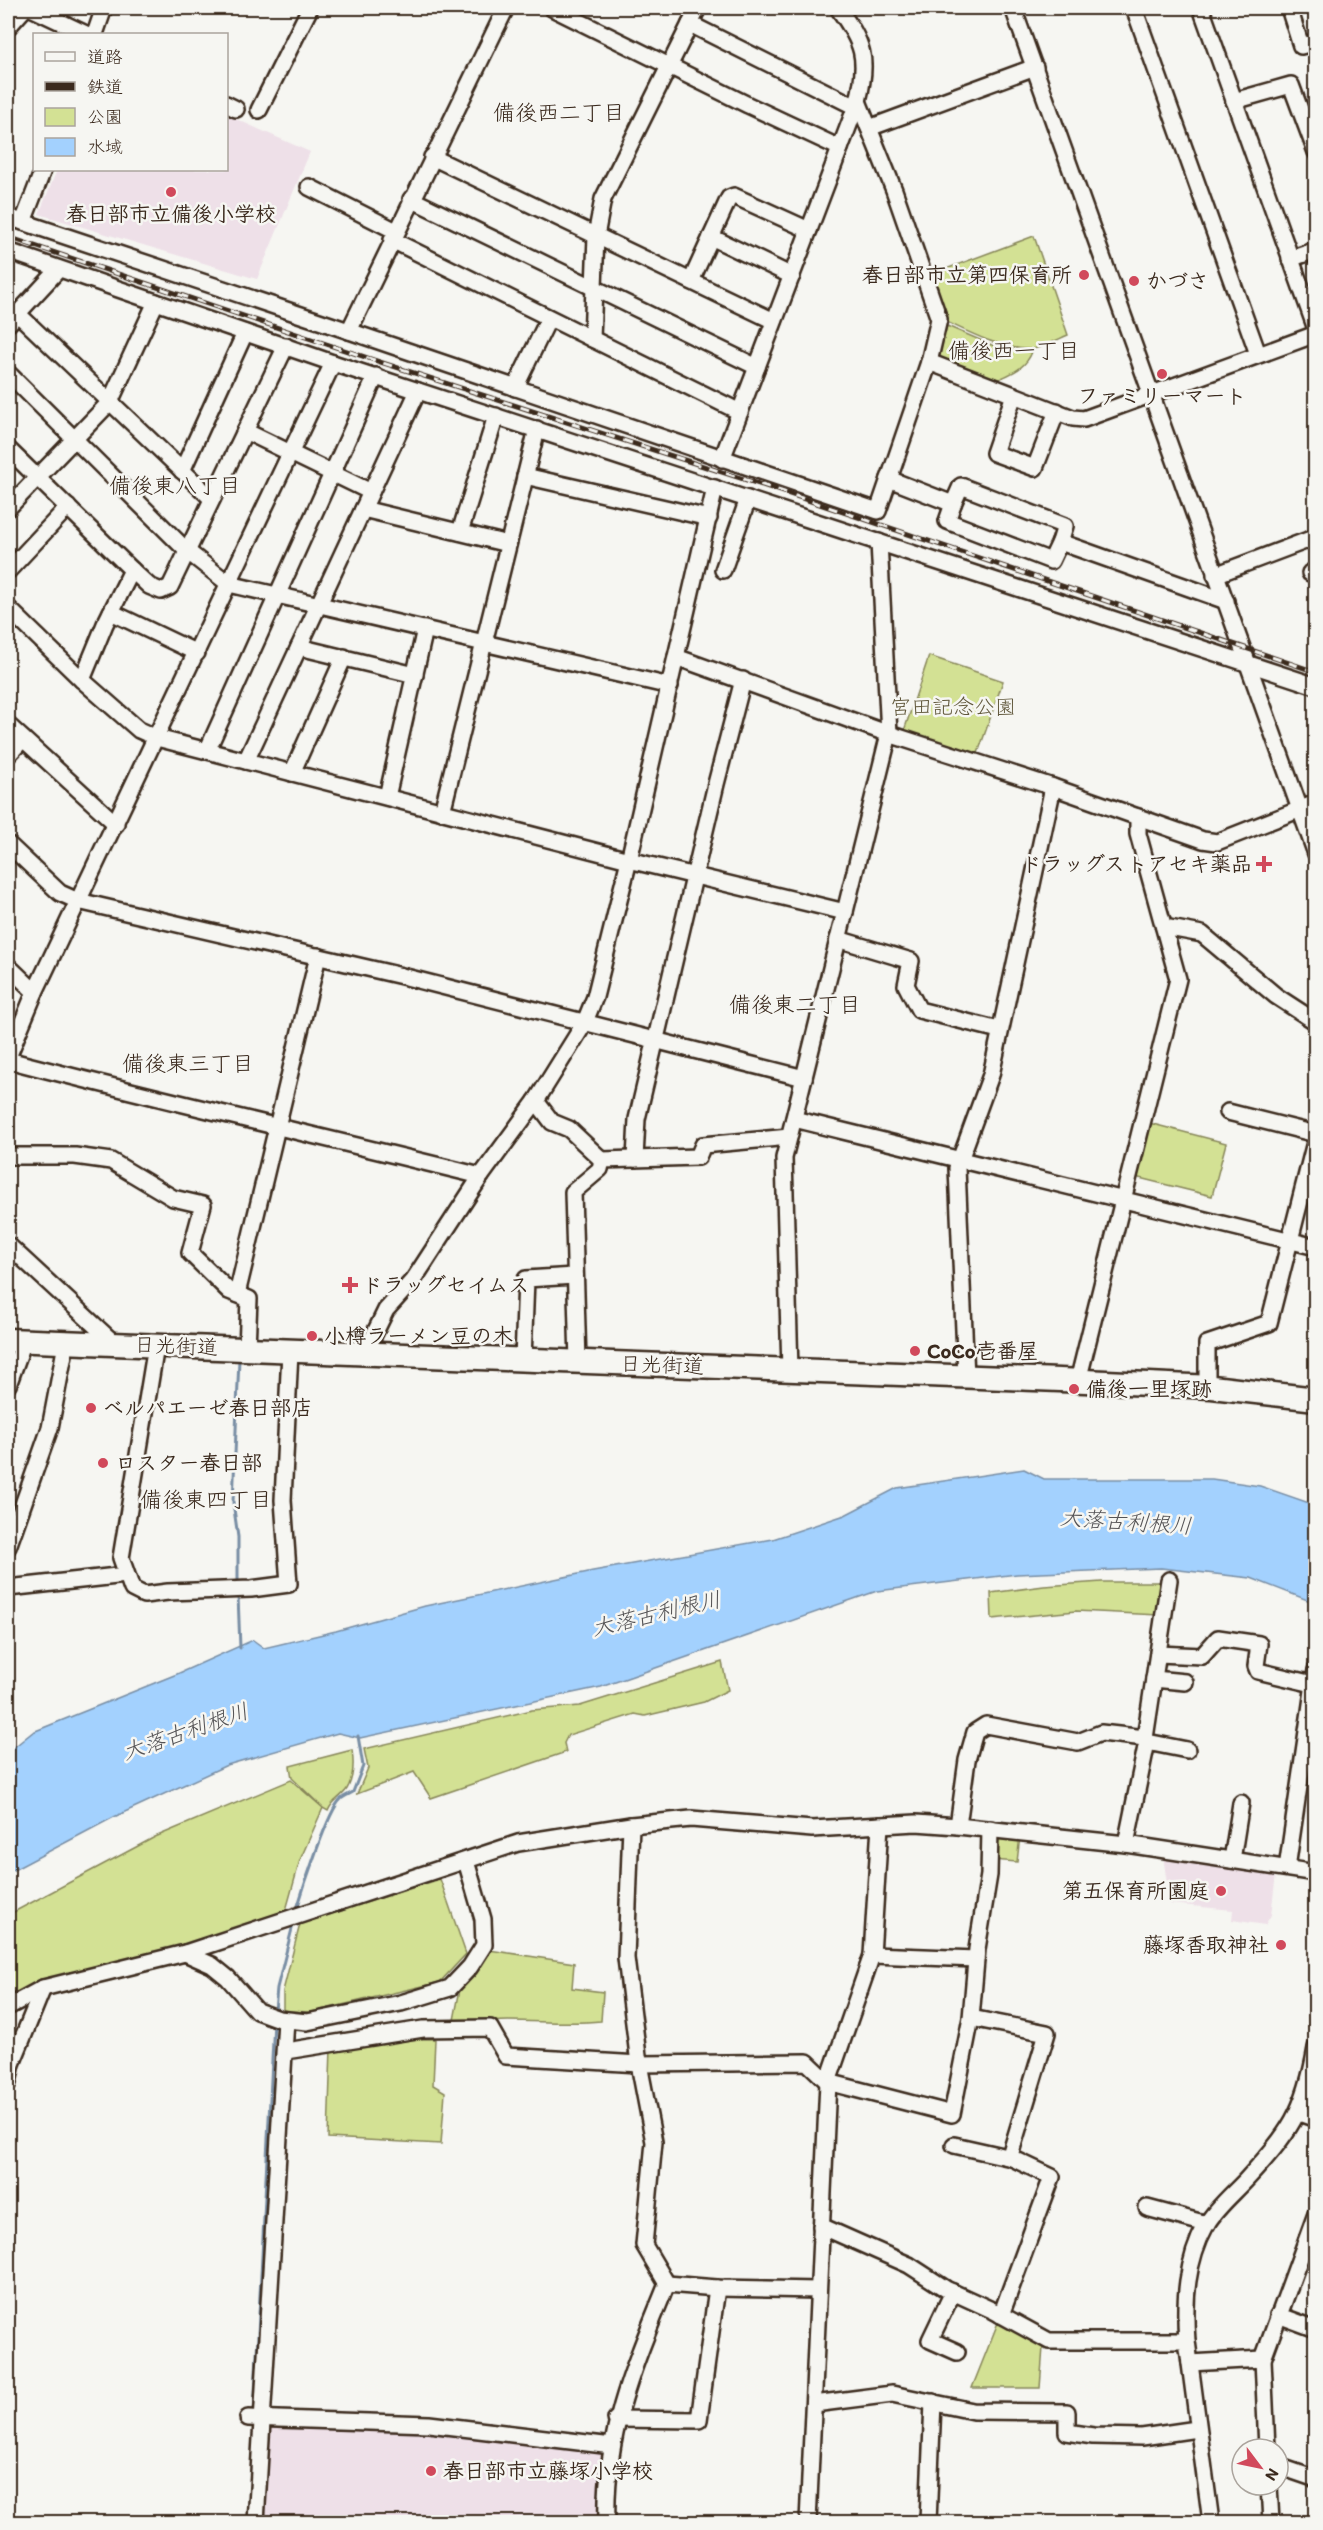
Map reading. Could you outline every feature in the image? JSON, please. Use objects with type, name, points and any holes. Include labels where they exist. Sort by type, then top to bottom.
[{"type":"highway","name":"日光街道","points":[[16,1341],[1078,1381],[1207,1387],[1316,1399]]},
{"type":"street","points":[[8,27],[25,8]]},
{"type":"street","points":[[31,8],[84,33]]},
{"type":"street","points":[[95,33],[104,8]]},
{"type":"street","points":[[260,110],[310,8]]},
{"type":"street","points":[[349,331],[411,199],[506,8]]},
{"type":"street","points":[[552,8],[840,148]]},
{"type":"street","points":[[592,339],[596,236],[603,200],[698,8]]},
{"type":"street","points":[[722,459],[857,104],[863,80],[863,57],[859,39],[841,8]]},
{"type":"street","points":[[1013,8],[1316,854]]},
{"type":"street","points":[[1134,8],[1258,354]]},
{"type":"street","points":[[929,362],[1056,411],[1084,419],[1258,354],[1315,336],[1201,8]]},
{"type":"street","points":[[1289,8],[1300,46],[1316,42]]},
{"type":"street","points":[[8,217],[878,512],[929,362],[939,319],[894,190],[857,104],[690,24]]},
{"type":"street","points":[[869,128],[1035,67]]},
{"type":"street","points":[[1234,101],[1291,85],[1316,152]]},
{"type":"street","points":[[432,157],[774,321]]},
{"type":"street","points":[[23,222],[43,171]]},
{"type":"street","points":[[309,187],[549,318],[740,412]]},
{"type":"street","points":[[691,281],[729,198],[734,196],[809,230]]},
{"type":"street","points":[[411,199],[757,367]]},
{"type":"street","points":[[711,237],[792,276]]},
{"type":"street","points":[[1290,259],[1316,250]]},
{"type":"street","points":[[8,251],[333,363],[1316,686]]},
{"type":"street","points":[[58,269],[13,319],[110,402],[212,499]]},
{"type":"street","points":[[8,508],[110,402],[156,302]]},
{"type":"street","points":[[515,388],[549,318]]},
{"type":"street","points":[[182,471],[245,333]]},
{"type":"street","points":[[8,449],[149,586],[161,591],[170,587],[286,346]]},
{"type":"street","points":[[333,363],[158,738],[35,992],[8,1058],[170,1103],[277,1126],[481,1176]]},
{"type":"street","points":[[8,373],[188,551],[230,584],[670,686]]},
{"type":"street","points":[[207,751],[376,376]]},
{"type":"street","points":[[246,761],[418,391]]},
{"type":"street","points":[[1014,395],[994,453],[1035,468],[1056,411]]},
{"type":"street","points":[[460,532],[496,416]]},
{"type":"street","points":[[442,812],[537,429]]},
{"type":"street","points":[[245,431],[371,492]]},
{"type":"street","points":[[525,476],[709,518]]},
{"type":"street","points":[[889,479],[953,504]]},
{"type":"street","points":[[961,486],[1065,526],[1060,542],[1052,561],[947,521],[961,486]]},
{"type":"street","points":[[364,1355],[386,1310],[414,1279],[481,1176],[536,1101],[584,1024],[595,997],[716,488]]},
{"type":"street","points":[[723,570],[748,499]]},
{"type":"street","points":[[8,571],[68,507]]},
{"type":"street","points":[[363,509],[508,544]]},
{"type":"street","points":[[1215,575],[1316,537]]},
{"type":"street","points":[[790,1370],[784,1158],[889,734],[879,542]]},
{"type":"street","points":[[1060,542],[1226,601]]},
{"type":"street","points":[[82,680],[132,570]]},
{"type":"street","points":[[8,608],[82,680],[139,730],[158,738],[629,860],[845,912]]},
{"type":"street","points":[[111,612],[197,653]]},
{"type":"street","points":[[387,797],[425,629]]},
{"type":"street","points":[[299,647],[415,675]]},
{"type":"street","points":[[292,773],[344,657]]},
{"type":"street","points":[[676,657],[889,734],[1053,787],[1203,840],[1217,842],[1316,803]]},
{"type":"street","points":[[635,1159],[637,1119],[743,681]]},
{"type":"street","points":[[8,725],[116,824]]},
{"type":"street","points":[[8,755],[23,739]]},
{"type":"street","points":[[966,1377],[958,1161],[990,1075],[1053,787]]},
{"type":"street","points":[[1078,1381],[1178,980],[1138,834],[1138,817]]},
{"type":"street","points":[[8,844],[60,893],[78,901],[318,956],[804,1078]]},
{"type":"street","points":[[1164,927],[1202,934],[1276,996],[1316,1022]]},
{"type":"street","points":[[838,939],[911,961],[906,985],[919,1010],[999,1030]]},
{"type":"street","points":[[237,1294],[318,956]]},
{"type":"street","points":[[8,966],[35,992]]},
{"type":"street","points":[[536,1101],[552,1122],[569,1129],[602,1160],[698,1157],[703,1145],[789,1137]]},
{"type":"street","points":[[1207,1387],[1207,1344],[1269,1323],[1291,1241],[1310,1190],[1316,1136],[1228,1112]]},
{"type":"street","points":[[794,1119],[1316,1247]]},
{"type":"street","points":[[8,1156],[75,1156],[111,1161],[173,1198],[203,1205],[190,1254],[229,1292],[249,1299],[238,1348]]},
{"type":"street","points":[[578,1362],[573,1192],[600,1169],[602,1160]]},
{"type":"street","points":[[8,1245],[115,1344]]},
{"type":"street","points":[[523,1360],[526,1279],[575,1276]]},
{"type":"street","points":[[8,1385],[16,1341]]},
{"type":"street","points":[[8,1547],[50,1428],[66,1344]]},
{"type":"street","points":[[156,1346],[121,1557],[132,1589],[144,1595],[238,1590],[289,1584],[283,1500],[290,1351]]},
{"type":"street","points":[[8,1588],[126,1575]]},
{"type":"street","points":[[1126,1844],[1146,1740],[1169,1580]]},
{"type":"street","points":[[1158,1654],[1202,1656],[1218,1638],[1259,1644],[1256,1666],[1258,1671],[1314,1677],[1287,1868]]},
{"type":"street","points":[[1154,1679],[1185,1682]]},
{"type":"street","points":[[958,1826],[967,1760],[975,1732],[986,1725],[1078,1742],[1101,1733],[1146,1740],[1187,1750]]},
{"type":"street","points":[[1232,1860],[1241,1803]]},
{"type":"street","points":[[8,2007],[43,1988],[185,1953],[518,1843],[631,1825],[691,1819],[812,1829],[916,1822],[1126,1844],[1316,1873]]},
{"type":"street","points":[[631,1825],[626,1958],[639,2064],[654,2142],[644,2245],[668,2284]]},
{"type":"street","points":[[808,2523],[828,2082],[872,1955],[880,1825]]},
{"type":"street","points":[[286,2051],[423,2029],[490,2028],[506,2056],[639,2064],[807,2062],[828,2082],[952,2114],[971,2018],[976,1959],[989,1875],[990,1829]]},
{"type":"street","points":[[185,1953],[212,1965],[228,1978],[257,2011],[286,2020],[306,2022],[401,2003],[450,1988],[470,1967],[484,1945],[483,1919],[466,1861]]},
{"type":"street","points":[[872,1955],[976,1959]]},
{"type":"street","points":[[8,2083],[12,2064],[43,1988]]},
{"type":"street","points":[[971,2018],[1047,2033],[1011,2152],[1012,2157]]},
{"type":"street","points":[[256,2523],[254,2418],[286,2051],[286,2020]]},
{"type":"street","points":[[1211,2523],[1187,2341],[1185,2313],[1188,2272],[1207,2224],[1284,2136],[1299,2113],[1316,2048]]},
{"type":"street","points":[[1299,2113],[1316,2119]]},
{"type":"street","points":[[954,2145],[1012,2157],[1052,2177],[1001,2315]]},
{"type":"street","points":[[1146,2208],[1207,2224]]},
{"type":"street","points":[[1266,2437],[1263,2359],[1316,2214]]},
{"type":"street","points":[[821,2226],[909,2265],[953,2292],[1049,2341],[1187,2341]]},
{"type":"street","points":[[668,2284],[717,2288],[818,2289]]},
{"type":"street","points":[[607,2523],[606,2500],[616,2419],[638,2355],[668,2284]]},
{"type":"street","points":[[616,2419],[699,2421],[717,2288]]},
{"type":"street","points":[[953,2292],[930,2340],[957,2352]]},
{"type":"street","points":[[1278,2315],[1316,2329]]},
{"type":"street","points":[[1190,2363],[1263,2359]]},
{"type":"street","points":[[814,2404],[892,2394],[973,2411],[1067,2412],[1067,2432],[1093,2436],[1142,2437],[1197,2429]]},
{"type":"street","points":[[928,2523],[933,2402]]},
{"type":"street","points":[[254,2418],[429,2424],[612,2446]]},
{"type":"street","points":[[1290,2469],[1315,2476]]},
{"type":"street","points":[[1270,2497],[1271,2523]]},
{"type":"shaded area","name":"春日部市立備後小学校","points":[[228,115],[310,152],[257,279],[39,214],[57,171],[228,171]]},
{"type":"shaded area","name":"第五保育所園庭","points":[[1163,1856],[1276,1874],[1271,1915],[1265,1925],[1232,1920],[1233,1910],[1170,1904]]},
{"type":"shaded area","name":"春日部市立藤塚小学校","points":[[268,2424],[428,2428],[601,2450],[603,2453],[599,2490],[600,2522],[259,2522]]},
{"type":"green space","points":[[1034,236],[1068,335],[1038,348],[1022,349],[988,340],[945,321],[930,275]]},
{"type":"green space","points":[[947,326],[994,346],[1032,352],[1021,367],[993,382],[936,360]]},
{"type":"green space","name":"宮田記念公園","points":[[929,656],[1003,681],[976,759],[903,734]]},
{"type":"green space","points":[[1149,1123],[1226,1143],[1212,1196],[1135,1177]]},
{"type":"green space","points":[[1102,1582],[1164,1582],[1159,1615],[1076,1611],[992,1619],[991,1593]]},
{"type":"green space","points":[[722,1662],[728,1690],[704,1702],[645,1716],[635,1714],[568,1735],[564,1743],[566,1752],[431,1798],[414,1772],[357,1794],[368,1768],[364,1749],[532,1710],[580,1706]]},
{"type":"green space","points":[[352,1750],[353,1770],[345,1792],[328,1811],[292,1778],[290,1766]]},
{"type":"green space","points":[[291,1780],[323,1808],[300,1860],[285,1914],[175,1949],[69,1974],[8,1998],[8,1915],[155,1837]]},
{"type":"green space","points":[[1020,1836],[1017,1862],[993,1860],[994,1837]]},
{"type":"green space","points":[[440,1879],[466,1954],[440,1982],[312,2012],[283,2011],[283,1991],[300,1924]]},
{"type":"green space","points":[[489,1950],[574,1963],[572,1988],[603,1992],[601,2021],[497,2021],[463,2025],[459,2020],[454,2020],[461,1984]]},
{"type":"green space","points":[[397,2039],[435,2039],[433,2085],[445,2092],[441,2144],[328,2138],[331,2048]]},
{"type":"green space","points":[[999,2320],[1040,2342],[1043,2347],[1040,2388],[972,2388]]},
{"type":"water","name":"大落古利根川","points":[[1024,1469],[1044,1479],[1212,1479],[1260,1486],[1315,1505],[1315,1603],[1251,1578],[1161,1568],[1017,1574],[877,1591],[601,1687],[360,1738],[338,1733],[227,1765],[114,1817],[8,1873],[8,1752],[33,1732],[177,1674],[253,1640],[264,1648],[425,1606],[593,1571],[773,1539],[845,1515],[897,1488]]},
{"type":"waterway","points":[[8,265],[13,259]]},
{"type":"waterway","points":[[238,1585],[238,1537],[233,1502],[239,1359]]},
{"type":"waterway","points":[[238,1595],[240,1648]]},
{"type":"waterway","points":[[296,1912],[329,1818],[341,1799],[353,1792],[363,1766],[358,1736]]},
{"type":"waterway","points":[[275,2011],[277,1988],[294,1921]]},
{"type":"waterway","points":[[254,2413],[274,2021]]},
{"type":"waterway","points":[[251,2485],[254,2422]]},
{"type":"railway","points":[[8,237],[377,361],[781,491],[1316,672]]},
{"type":"place","name":"春日部市立備後小学校","points":[[171,192]]},
{"type":"place","name":"春日部市立第四保育所","points":[[1084,275]]},
{"type":"place","name":"かづさ","points":[[1134,281]]},
{"type":"place","name":"ファミリーマート","points":[[1162,374]]},
{"type":"place","name":"ドラッグストアセキ薬品","points":[[1264,864]]},
{"type":"place","name":"ドラッグセイムス","points":[[350,1285]]},
{"type":"place","name":"小樽ラーメン豆の木","points":[[312,1336]]},
{"type":"place","name":"CoCo壱番屋","points":[[915,1351]]},
{"type":"place","name":"備後一里塚跡","points":[[1074,1389]]},
{"type":"place","name":"ベルパエーゼ春日部店","points":[[91,1408]]},
{"type":"place","name":"ロスター春日部","points":[[103,1463]]},
{"type":"place","name":"第五保育所園庭","points":[[1221,1891]]},
{"type":"place","name":"藤塚香取神社","points":[[1281,1945]]},
{"type":"place","name":"春日部市立藤塚小学校","points":[[431,2471]]},
{"type":"district","name":"備後西二丁目","points":[[559,112]]},
{"type":"district","name":"備後西一丁目","points":[[1014,350]]},
{"type":"district","name":"備後東八丁目","points":[[175,485]]},
{"type":"district","name":"備後東二丁目","points":[[795,1004]]},
{"type":"district","name":"備後東三丁目","points":[[188,1063]]},
{"type":"district","name":"備後東四丁目","points":[[206,1499]]}]
